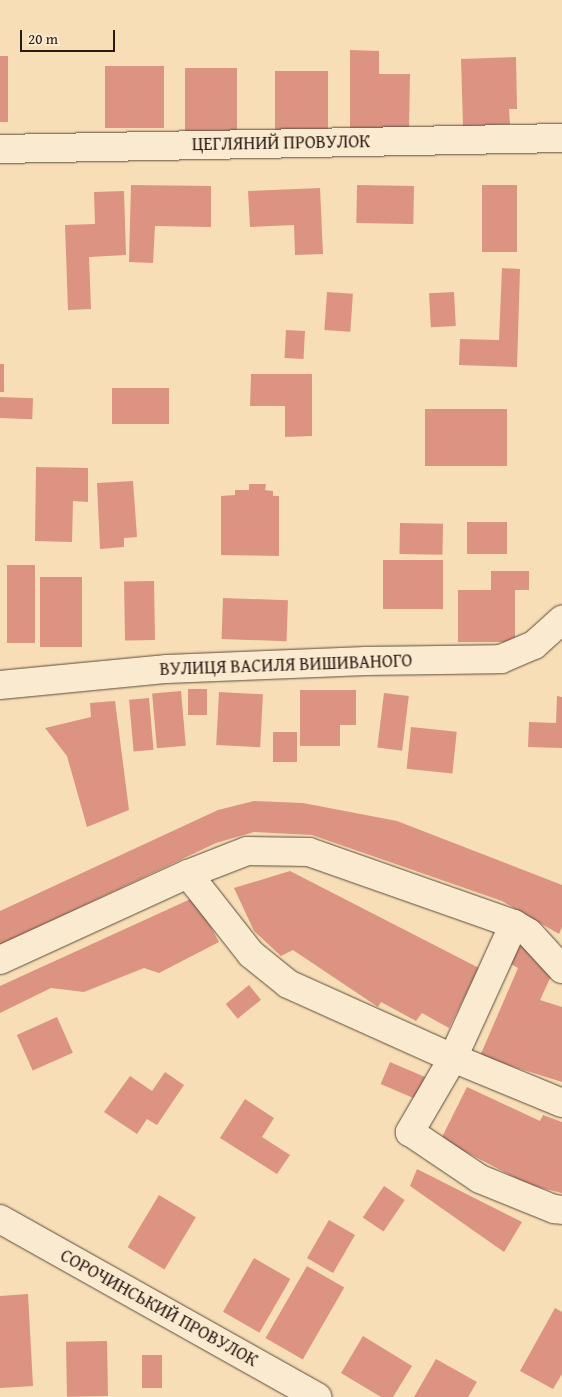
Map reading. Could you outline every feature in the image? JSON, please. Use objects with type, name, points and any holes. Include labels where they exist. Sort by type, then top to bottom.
[{"type":"street","name":"ЦЕГЛЯНИЙ ПРОВУЛОК","points":[[0,148],[562,138]]},
{"type":"street","name":"ВУЛИЦЯ ВАСИЛЯ ВИШИВАНОГО","points":[[0,685],[167,669],[366,661],[501,659],[534,645],[561,621]]},
{"type":"street","points":[[534,645],[562,650]]},
{"type":"street","points":[[0,960],[188,874],[248,851],[309,852],[514,924],[529,934],[562,969]]},
{"type":"street","points":[[188,874],[251,954],[288,984],[453,1058],[562,1103]]},
{"type":"street","points":[[514,924],[453,1058],[410,1132],[480,1179],[554,1209],[562,1210]]},
{"type":"street","name":"СОРОЧИНСЬКИЙ ПРОВУЛОК","points":[[0,1218],[317,1397]]},
{"type":"building","points":[[350,50],[379,51],[379,74],[410,74],[409,129],[350,128]]},
{"type":"building","points":[[0,56],[8,56],[8,122],[0,122]]},
{"type":"building","points":[[516,57],[517,109],[509,109],[510,124],[463,126],[461,59]]},
{"type":"building","points":[[105,66],[164,66],[164,128],[105,128]]},
{"type":"building","points":[[185,68],[237,68],[237,134],[185,134]]},
{"type":"building","points":[[275,71],[328,71],[328,130],[275,130]]},
{"type":"building","points":[[131,185],[211,186],[211,227],[155,226],[153,263],[129,262]]},
{"type":"building","points":[[357,185],[414,186],[413,224],[356,223]]},
{"type":"building","points":[[482,185],[517,185],[517,252],[482,252]]},
{"type":"building","points":[[320,188],[323,254],[295,255],[294,225],[250,227],[248,191]]},
{"type":"building","points":[[124,191],[126,255],[89,257],[91,309],[68,310],[65,225],[95,224],[94,192]]},
{"type":"building","points":[[502,268],[520,269],[517,367],[459,365],[460,339],[499,340]]},
{"type":"building","points":[[327,292],[353,294],[350,332],[324,330]]},
{"type":"building","points":[[454,292],[456,326],[431,327],[429,293]]},
{"type":"building","points":[[286,330],[305,331],[304,359],[285,358]]},
{"type":"building","points":[[0,364],[4,364],[4,392],[0,392]]},
{"type":"building","points":[[251,374],[312,374],[312,436],[285,437],[285,406],[250,406]]},
{"type":"building","points":[[112,388],[169,388],[169,424],[112,424]]},
{"type":"building","points":[[0,397],[33,398],[32,419],[0,418]]},
{"type":"building","points":[[425,409],[507,409],[507,466],[425,466]]},
{"type":"building","points":[[36,467],[88,468],[88,502],[73,501],[72,542],[35,541]]},
{"type":"building","points":[[133,481],[137,537],[124,538],[124,547],[100,549],[97,483]]},
{"type":"building","points":[[249,484],[266,484],[265,490],[273,491],[273,496],[279,496],[279,556],[221,555],[221,496],[235,495],[235,490],[249,490]]},
{"type":"building","points":[[467,522],[507,522],[507,554],[467,554]]},
{"type":"building","points":[[400,523],[443,524],[442,555],[399,554]]},
{"type":"building","points":[[383,560],[443,560],[443,609],[383,609]]},
{"type":"building","points":[[7,565],[35,565],[35,643],[7,643]]},
{"type":"building","points":[[491,571],[529,571],[529,590],[515,590],[515,642],[458,642],[458,590],[491,590]]},
{"type":"building","points":[[40,577],[82,577],[82,647],[40,647]]},
{"type":"building","points":[[154,581],[155,640],[125,641],[124,582]]},
{"type":"building","points":[[223,598],[288,600],[287,641],[222,639]]},
{"type":"building","points":[[188,689],[207,689],[207,715],[188,715]]},
{"type":"building","points":[[300,690],[356,690],[356,725],[340,725],[340,746],[300,746]]},
{"type":"building","points":[[181,691],[186,746],[157,748],[152,694]]},
{"type":"building","points":[[219,692],[263,694],[260,747],[216,745]]},
{"type":"building","points":[[384,693],[409,696],[402,751],[377,748]]},
{"type":"building","points":[[557,696],[562,697],[562,748],[528,747],[529,722],[556,723]]},
{"type":"building","points":[[149,698],[154,750],[134,752],[129,700]]},
{"type":"building","points":[[115,701],[129,810],[87,827],[67,756],[45,728],[91,717],[90,703]]},
{"type":"building","points":[[411,727],[457,732],[452,774],[407,769]]},
{"type":"building","points":[[273,732],[297,732],[297,762],[273,762]]},
{"type":"building","points":[[254,801],[303,803],[397,821],[562,885],[562,927],[559,934],[502,901],[312,835],[254,832],[216,843],[0,945],[0,911],[218,810]]},
{"type":"building","points":[[290,871],[479,968],[449,1028],[422,1013],[416,1021],[381,1002],[378,1007],[293,950],[281,956],[254,931],[234,888]]},
{"type":"building","points":[[195,897],[219,942],[159,973],[144,968],[84,992],[51,988],[0,1013],[0,986]]},
{"type":"building","points":[[519,945],[541,957],[552,974],[540,1000],[562,1007],[562,1082],[480,1056],[518,968],[511,964]]},
{"type":"building","points":[[249,985],[261,1000],[238,1019],[226,1004]]},
{"type":"building","points":[[57,1017],[73,1053],[33,1071],[17,1035]]},
{"type":"building","points":[[390,1062],[427,1078],[417,1100],[381,1084]]},
{"type":"building","points":[[165,1072],[184,1085],[157,1125],[147,1119],[137,1134],[104,1112],[130,1076],[152,1091]]},
{"type":"building","points":[[467,1087],[540,1121],[543,1115],[562,1122],[562,1193],[529,1185],[441,1139]]},
{"type":"building","points":[[245,1099],[274,1118],[262,1137],[290,1155],[277,1174],[220,1138]]},
{"type":"building","points":[[417,1169],[522,1222],[504,1252],[410,1186]]},
{"type":"building","points":[[384,1186],[405,1200],[383,1231],[363,1218]]},
{"type":"building","points":[[159,1195],[196,1217],[164,1269],[128,1247]]},
{"type":"building","points":[[329,1220],[355,1235],[333,1273],[307,1258]]},
{"type":"building","points":[[254,1258],[290,1279],[259,1333],[223,1312]]},
{"type":"building","points":[[307,1266],[344,1288],[303,1359],[265,1338]]},
{"type":"building","points":[[28,1294],[33,1386],[0,1388],[0,1296]]},
{"type":"building","points":[[555,1308],[562,1312],[562,1374],[553,1389],[520,1371]]},
{"type":"building","points":[[363,1336],[412,1366],[393,1397],[381,1397],[341,1373]]},
{"type":"building","points":[[107,1341],[108,1396],[67,1397],[66,1342]]},
{"type":"building","points":[[142,1355],[162,1355],[162,1388],[142,1388]]},
{"type":"building","points":[[436,1359],[477,1382],[468,1397],[414,1397]]}]
